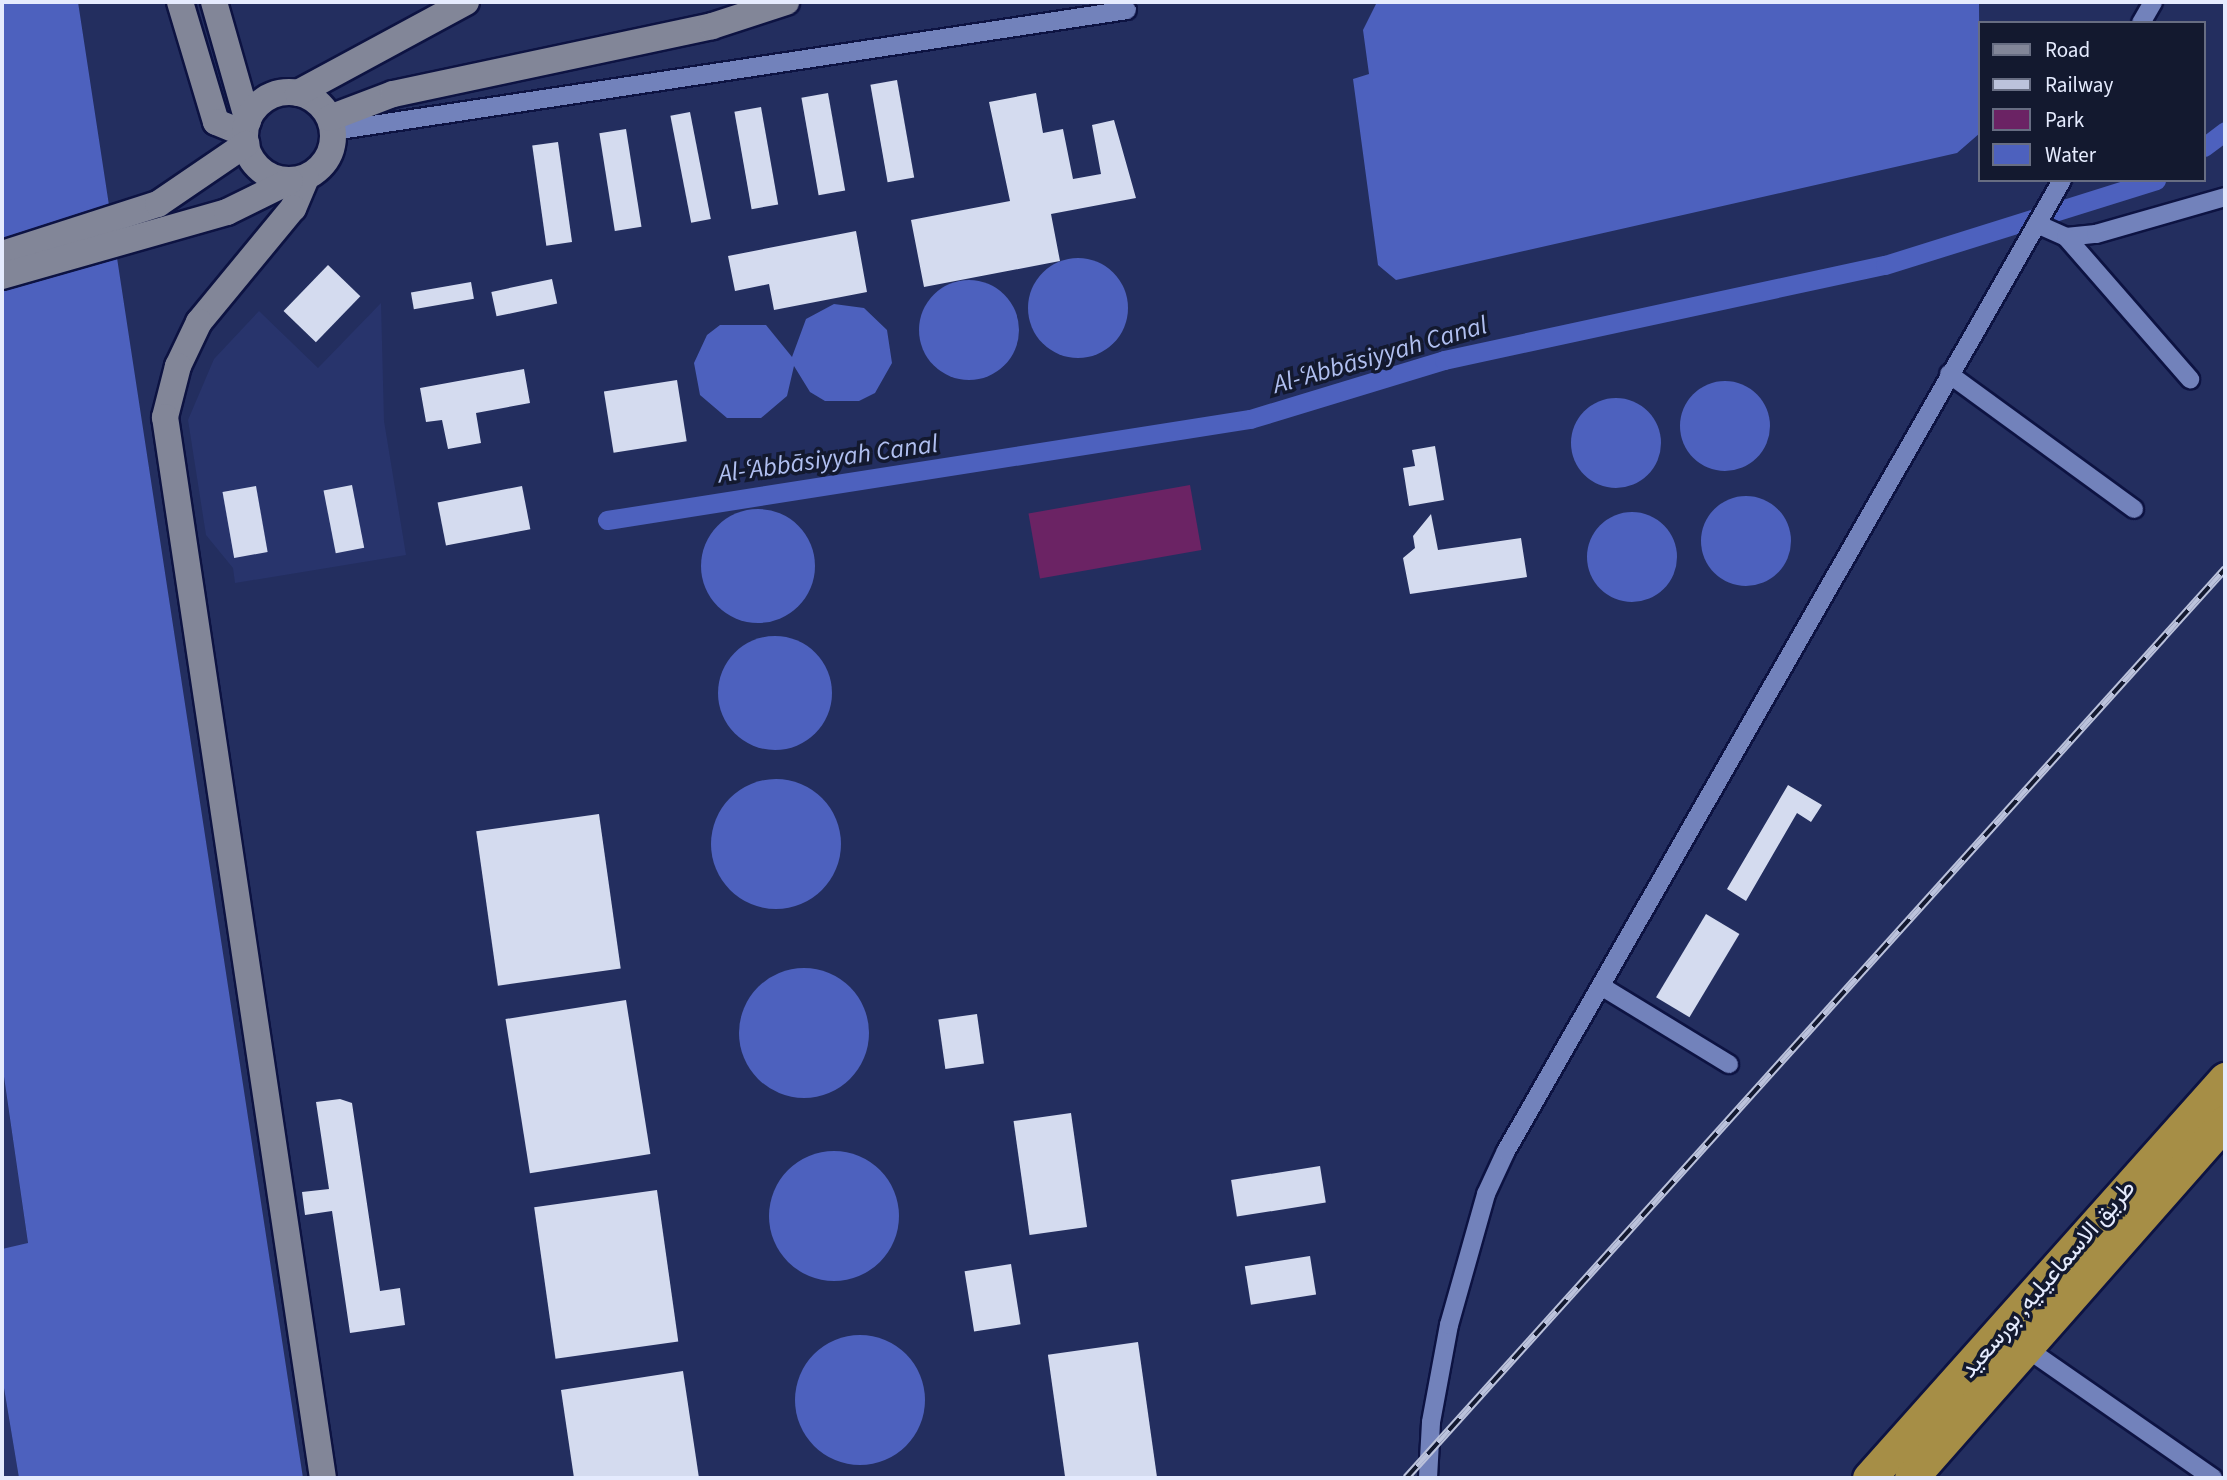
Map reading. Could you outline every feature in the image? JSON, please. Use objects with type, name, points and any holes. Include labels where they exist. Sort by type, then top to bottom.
[{"type":"highway","name":"طريق الاسماعيليه, بورسعيد","points":[[1869,1478],[2206,1130],[2225,1079]]},
{"type":"highway","name":"طريق الاسماعيليه, بورسعيد","points":[[1911,1478],[2026,1348],[2132,1204]]},
{"type":"main road","points":[[180,2],[216,122],[246,133]]},
{"type":"main road","points":[[214,2],[246,133],[261,171],[298,179]]},
{"type":"main road","points":[[2,276],[162,216],[246,133],[268,97],[298,93],[466,2]]},
{"type":"main road","points":[[331,124],[393,94],[712,26],[786,2]]},
{"type":"main road","points":[[298,93],[331,124]]},
{"type":"main road","points":[[2,254],[162,216],[247,205],[325,163],[331,124]]},
{"type":"main road","points":[[298,179],[293,208],[200,322],[178,366],[165,416],[323,1478]]},
{"type":"street","points":[[2142,21],[2153,2]]},
{"type":"street","points":[[331,124],[1127,10]]},
{"type":"street","points":[[1428,1478],[1438,1374],[1486,1194],[1601,986],[2061,182]]},
{"type":"street","points":[[2066,237],[2123,229],[2225,197]]},
{"type":"street","points":[[2038,222],[2066,237],[2190,379]]},
{"type":"street","points":[[1949,374],[2134,509]]},
{"type":"street","points":[[1601,986],[1729,1064]]},
{"type":"street","points":[[2026,1348],[2213,1478]]},
{"type":"shaded area","points":[[381,303],[384,421],[406,555],[235,583],[233,568],[206,535],[188,420],[214,359],[259,311],[318,368]]},
{"type":"shaded area","points":[[2,1063],[28,1244],[2,1249]]},
{"type":"shaded area","points":[[2,1376],[19,1478],[2,1478]]},
{"type":"green space","points":[[1190,485],[1201,550],[1040,578],[1028,513]]},
{"type":"water","points":[[2,2],[78,2],[303,1478],[19,1478],[2,1376],[2,1249],[28,1243],[2,1063]]},
{"type":"water","points":[[1377,2],[1979,2],[1979,134],[1957,153],[1396,280],[1378,265],[1353,79],[1369,74],[1363,30]]},
{"type":"water","points":[[1078,258],[1097,262],[1113,273],[1124,289],[1128,308],[1124,327],[1113,343],[1097,354],[1078,358],[1059,354],[1043,343],[1032,327],[1028,308],[1032,289],[1043,273],[1059,262]]},
{"type":"water","points":[[969,280],[988,284],[1004,295],[1015,311],[1019,330],[1015,349],[1004,365],[988,376],[969,380],[950,376],[934,365],[923,349],[919,330],[923,311],[934,295],[950,284]]},
{"type":"water","points":[[834,304],[864,308],[887,330],[892,363],[875,393],[859,401],[825,401],[810,392],[794,366],[787,396],[761,418],[727,418],[700,395],[694,363],[707,335],[720,325],[766,325],[792,357],[806,319]]},
{"type":"water","points":[[1725,381],[1742,384],[1757,394],[1767,409],[1770,426],[1767,443],[1757,458],[1742,468],[1725,471],[1708,468],[1693,458],[1683,443],[1680,426],[1683,409],[1693,394],[1708,384]]},
{"type":"water","points":[[1616,398],[1633,401],[1648,411],[1658,426],[1661,443],[1658,460],[1648,475],[1633,485],[1616,488],[1599,485],[1584,475],[1574,460],[1571,443],[1574,426],[1584,411],[1599,401]]},
{"type":"water","points":[[1746,496],[1763,499],[1778,509],[1788,524],[1791,541],[1788,558],[1778,573],[1763,583],[1746,586],[1729,583],[1714,573],[1704,558],[1701,541],[1704,524],[1714,509],[1729,499]]},
{"type":"water","points":[[758,509],[780,514],[798,526],[810,544],[815,566],[810,588],[798,606],[780,618],[758,623],[736,618],[718,606],[706,588],[701,566],[706,544],[718,526],[736,514]]},
{"type":"water","points":[[1632,512],[1649,515],[1664,525],[1674,540],[1677,557],[1674,574],[1664,589],[1649,599],[1632,602],[1615,599],[1600,589],[1590,574],[1587,557],[1590,540],[1600,525],[1615,515]]},
{"type":"water","points":[[775,636],[797,641],[815,653],[827,671],[832,693],[827,715],[815,733],[797,745],[775,750],[753,745],[735,733],[723,715],[718,693],[723,671],[735,653],[753,641]]},
{"type":"water","points":[[776,779],[801,784],[822,798],[836,819],[841,844],[836,869],[822,890],[801,904],[776,909],[751,904],[730,890],[716,869],[711,844],[716,819],[730,798],[751,784]]},
{"type":"water","points":[[804,968],[829,973],[850,987],[864,1008],[869,1033],[864,1058],[850,1079],[829,1093],[804,1098],[779,1093],[758,1079],[744,1058],[739,1033],[744,1008],[758,987],[779,973]]},
{"type":"water","points":[[834,1151],[859,1156],[880,1170],[894,1191],[899,1216],[894,1241],[880,1262],[859,1276],[834,1281],[809,1276],[788,1262],[774,1241],[769,1216],[774,1191],[788,1170],[809,1156]]},
{"type":"water","points":[[860,1335],[885,1340],[906,1354],[920,1375],[925,1400],[920,1425],[906,1446],[885,1460],[860,1465],[835,1460],[814,1446],[800,1425],[795,1400],[800,1375],[814,1354],[835,1340]]},
{"type":"building","points":[[897,80],[914,177],[888,182],[870,85]]},
{"type":"building","points":[[828,93],[845,190],[819,195],[801,98]]},
{"type":"building","points":[[1036,93],[1043,133],[1063,129],[1073,179],[1101,174],[1092,125],[1114,120],[1136,198],[1051,214],[1060,261],[924,287],[911,220],[1010,201],[989,102]]},
{"type":"building","points":[[761,107],[778,204],[752,209],[734,112]]},
{"type":"building","points":[[690,112],[711,219],[691,223],[670,116]]},
{"type":"building","points":[[626,129],[641,227],[615,231],[599,133]]},
{"type":"building","points":[[558,142],[572,242],[546,246],[532,146]]},
{"type":"building","points":[[856,231],[867,292],[774,310],[769,284],[735,291],[728,256]]},
{"type":"building","points":[[328,265],[360,296],[316,342],[284,311]]},
{"type":"building","points":[[552,279],[557,303],[497,316],[491,292]]},
{"type":"building","points":[[471,282],[474,299],[414,309],[411,293]]},
{"type":"building","points":[[524,369],[530,403],[476,413],[481,443],[448,449],[442,420],[426,422],[420,388]]},
{"type":"building","points":[[677,380],[687,441],[614,453],[604,392]]},
{"type":"building","points":[[1435,446],[1444,500],[1409,506],[1403,468],[1415,466],[1412,450]]},
{"type":"building","points":[[352,485],[364,548],[336,553],[324,491]]},
{"type":"building","points":[[256,486],[268,552],[234,558],[223,492]]},
{"type":"building","points":[[522,486],[530,529],[446,546],[438,502]]},
{"type":"building","points":[[1431,514],[1438,550],[1521,538],[1527,577],[1410,594],[1403,558],[1415,548],[1413,536]]},
{"type":"building","points":[[1788,785],[1822,805],[1811,822],[1797,813],[1746,901],[1727,889]]},
{"type":"building","points":[[599,814],[621,968],[498,986],[476,831]]},
{"type":"building","points":[[1706,914],[1739,934],[1689,1017],[1656,997]]},
{"type":"building","points":[[626,1000],[650,1154],[530,1173],[506,1019]]},
{"type":"building","points":[[977,1014],[984,1064],[945,1069],[938,1019]]},
{"type":"building","points":[[340,1099],[352,1103],[380,1291],[400,1288],[405,1325],[350,1333],[332,1211],[305,1215],[302,1192],[329,1189],[316,1102]]},
{"type":"building","points":[[1071,1113],[1087,1227],[1030,1235],[1014,1121]]},
{"type":"building","points":[[1320,1166],[1326,1203],[1237,1217],[1231,1180]]},
{"type":"building","points":[[657,1190],[678,1342],[556,1359],[534,1207]]},
{"type":"building","points":[[1310,1256],[1316,1295],[1251,1305],[1245,1266]]},
{"type":"building","points":[[1011,1264],[1021,1324],[974,1332],[965,1271]]},
{"type":"building","points":[[1138,1342],[1157,1478],[1065,1478],[1048,1355]]},
{"type":"building","points":[[683,1371],[699,1478],[574,1478],[561,1390]]},
{"type":"waterway","name":"Al-ʿAbbāsiyyah Canal","points":[[2206,145],[2225,131]]},
{"type":"waterway","name":"Al-ʿAbbāsiyyah Canal","points":[[607,520],[1250,419],[1444,360],[1885,265],[2150,182]]},
{"type":"railway","points":[[1406,1478],[2225,569]]}]
